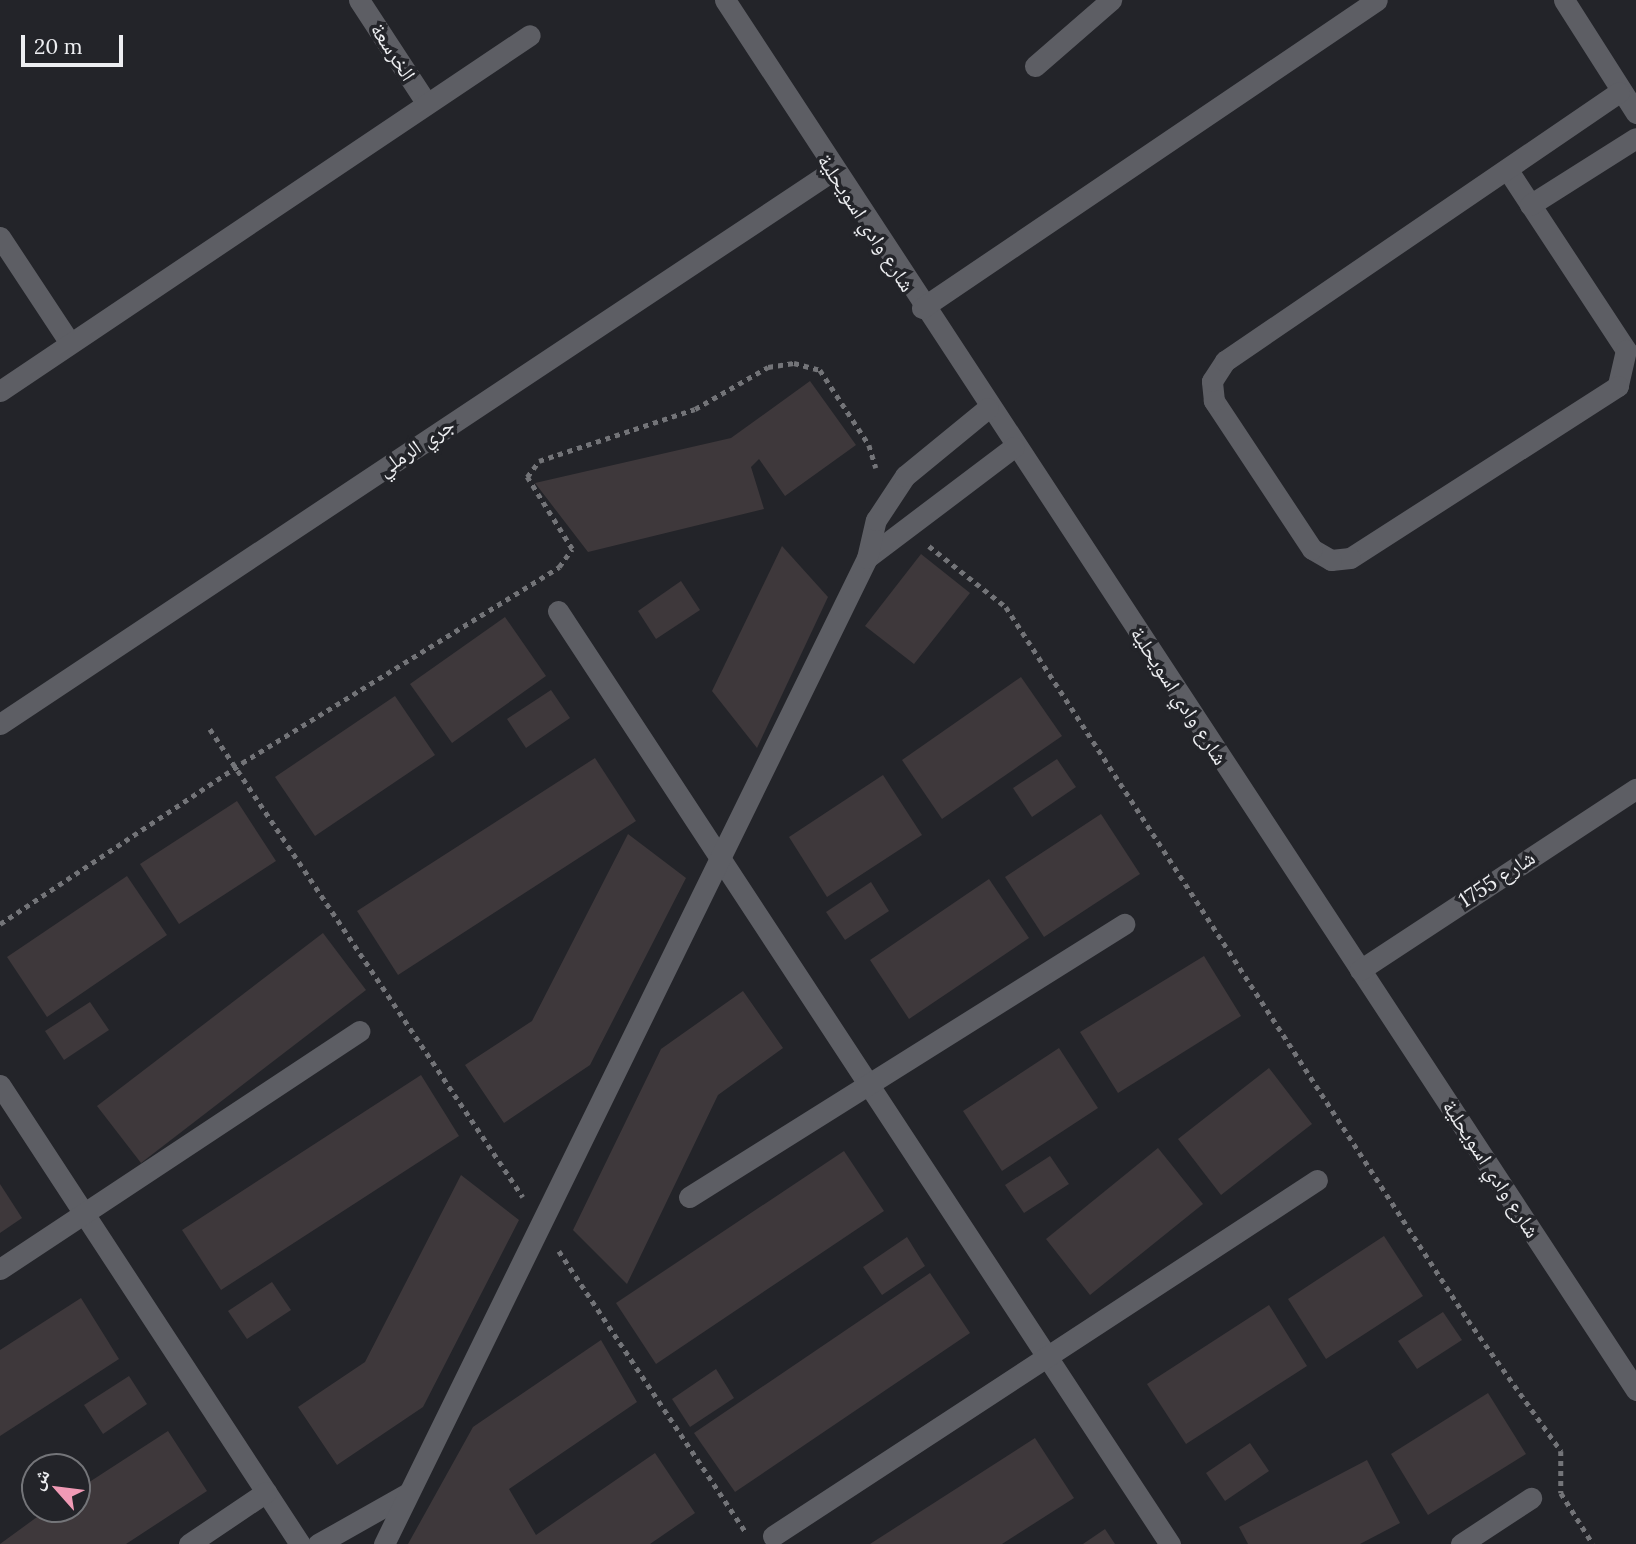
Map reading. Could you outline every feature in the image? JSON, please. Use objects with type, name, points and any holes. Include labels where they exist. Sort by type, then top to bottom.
[{"type":"street","name":"الخرسعة","points":[[359,0],[427,104]]},
{"type":"street","name":"شارع وادي اسويحلية","points":[[725,0],[832,171],[1636,1390]]},
{"type":"street","points":[[1035,66],[1111,0]]},
{"type":"street","points":[[922,308],[1377,0]]},
{"type":"street","points":[[1564,0],[1619,92],[1636,114]]},
{"type":"street","points":[[0,391],[530,35]]},
{"type":"street","points":[[1510,172],[1626,350],[1618,386],[1350,558],[1331,560],[1312,549],[1222,413],[1212,381],[1225,361],[1510,172],[1619,92]]},
{"type":"street","points":[[1531,205],[1636,138]]},
{"type":"street","name":"جري الرملي","points":[[0,724],[832,171]]},
{"type":"street","points":[[0,237],[70,343]]},
{"type":"street","points":[[384,1544],[867,558],[886,501],[934,450],[988,408]]},
{"type":"street","points":[[867,558],[1014,447]]},
{"type":"street","points":[[558,611],[1170,1544]]},
{"type":"street","name":"شارع 1755","points":[[1360,970],[1636,789]]},
{"type":"street","points":[[689,1197],[1124,924]]},
{"type":"street","points":[[0,1269],[359,1031]]},
{"type":"street","points":[[0,1085],[300,1544]]},
{"type":"street","points":[[764,1540],[1317,1180]]},
{"type":"street","points":[[189,1544],[266,1492]]},
{"type":"street","points":[[318,1544],[408,1493]]},
{"type":"street","points":[[1461,1544],[1531,1498]]},
{"type":"path","points":[[0,924],[233,768],[559,567],[572,549],[527,477],[540,461],[695,409],[768,368],[794,363],[820,370],[869,445],[886,501]]},
{"type":"path","points":[[906,528],[1006,607],[1468,1320],[1561,1451],[1560,1493],[1594,1544]]},
{"type":"path","points":[[210,729],[233,768],[540,1223],[764,1540]]},
{"type":"building","points":[[810,381],[856,445],[785,496],[759,459],[751,467],[764,509],[588,552],[535,483],[731,438]]},
{"type":"building","points":[[782,546],[828,597],[757,748],[712,691]]},
{"type":"building","points":[[921,554],[970,593],[914,664],[865,626]]},
{"type":"building","points":[[681,581],[700,610],[656,639],[638,611]]},
{"type":"building","points":[[505,617],[546,676],[452,743],[410,684]]},
{"type":"building","points":[[1021,677],[1062,736],[942,819],[902,760]]},
{"type":"building","points":[[551,690],[570,718],[526,748],[507,719]]},
{"type":"building","points":[[395,696],[435,755],[315,836],[275,777]]},
{"type":"building","points":[[595,758],[636,821],[398,975],[357,911]]},
{"type":"building","points":[[1057,759],[1076,787],[1032,817],[1013,788]]},
{"type":"building","points":[[883,775],[922,835],[827,897],[789,837]]},
{"type":"building","points":[[237,801],[276,861],[179,924],[140,864]]},
{"type":"building","points":[[1101,814],[1140,874],[1044,937],[1005,877]]},
{"type":"building","points":[[628,834],[686,878],[590,1065],[504,1123],[465,1065],[532,1021]]},
{"type":"building","points":[[127,876],[167,935],[47,1017],[7,957]]},
{"type":"building","points":[[989,879],[1029,938],[909,1019],[870,960]]},
{"type":"building","points":[[871,882],[889,911],[845,940],[826,912]]},
{"type":"building","points":[[323,933],[366,990],[141,1163],[97,1106]]},
{"type":"building","points":[[1204,956],[1241,1016],[1118,1093],[1080,1032]]},
{"type":"building","points":[[743,991],[783,1048],[718,1095],[627,1284],[573,1230],[661,1049]]},
{"type":"building","points":[[90,1002],[109,1030],[64,1060],[45,1031]]},
{"type":"building","points":[[1059,1048],[1098,1108],[1002,1171],[963,1111]]},
{"type":"building","points":[[1269,1068],[1312,1124],[1221,1195],[1178,1139]]},
{"type":"building","points":[[421,1075],[459,1136],[221,1290],[182,1230]]},
{"type":"building","points":[[1158,1148],[1203,1204],[1090,1295],[1046,1239]]},
{"type":"building","points":[[844,1151],[884,1211],[656,1364],[616,1303]]},
{"type":"building","points":[[1050,1156],[1069,1184],[1024,1213],[1005,1185]]},
{"type":"building","points":[[461,1175],[519,1220],[423,1407],[337,1465],[298,1407],[365,1362]]},
{"type":"building","points":[[0,1184],[22,1218],[0,1233]]},
{"type":"building","points":[[1384,1236],[1423,1296],[1326,1359],[1288,1299]]},
{"type":"building","points":[[907,1237],[925,1266],[882,1295],[863,1267]]},
{"type":"building","points":[[930,1273],[970,1333],[735,1492],[694,1433]]},
{"type":"building","points":[[272,1282],[291,1310],[247,1339],[228,1311]]},
{"type":"building","points":[[81,1298],[119,1359],[0,1436],[0,1350]]},
{"type":"building","points":[[1269,1305],[1307,1366],[1186,1444],[1147,1384]]},
{"type":"building","points":[[1443,1312],[1462,1340],[1417,1369],[1398,1341]]},
{"type":"building","points":[[601,1340],[637,1402],[509,1489],[536,1535],[655,1453],[695,1513],[650,1544],[408,1544],[473,1427]]},
{"type":"building","points":[[716,1369],[734,1398],[690,1427],[672,1399]]},
{"type":"building","points":[[129,1376],[147,1404],[103,1434],[84,1405]]},
{"type":"building","points":[[1488,1393],[1526,1454],[1428,1515],[1391,1454]]},
{"type":"building","points":[[168,1431],[207,1491],[126,1544],[0,1544],[29,1523],[91,1523],[91,1481]]},
{"type":"building","points":[[1035,1438],[1074,1498],[1002,1544],[870,1544]]},
{"type":"building","points":[[1250,1443],[1269,1471],[1225,1501],[1206,1473]]},
{"type":"building","points":[[1367,1460],[1400,1523],[1360,1544],[1248,1544],[1239,1527]]},
{"type":"building","points":[[1105,1529],[1115,1544],[1083,1544]]}]
